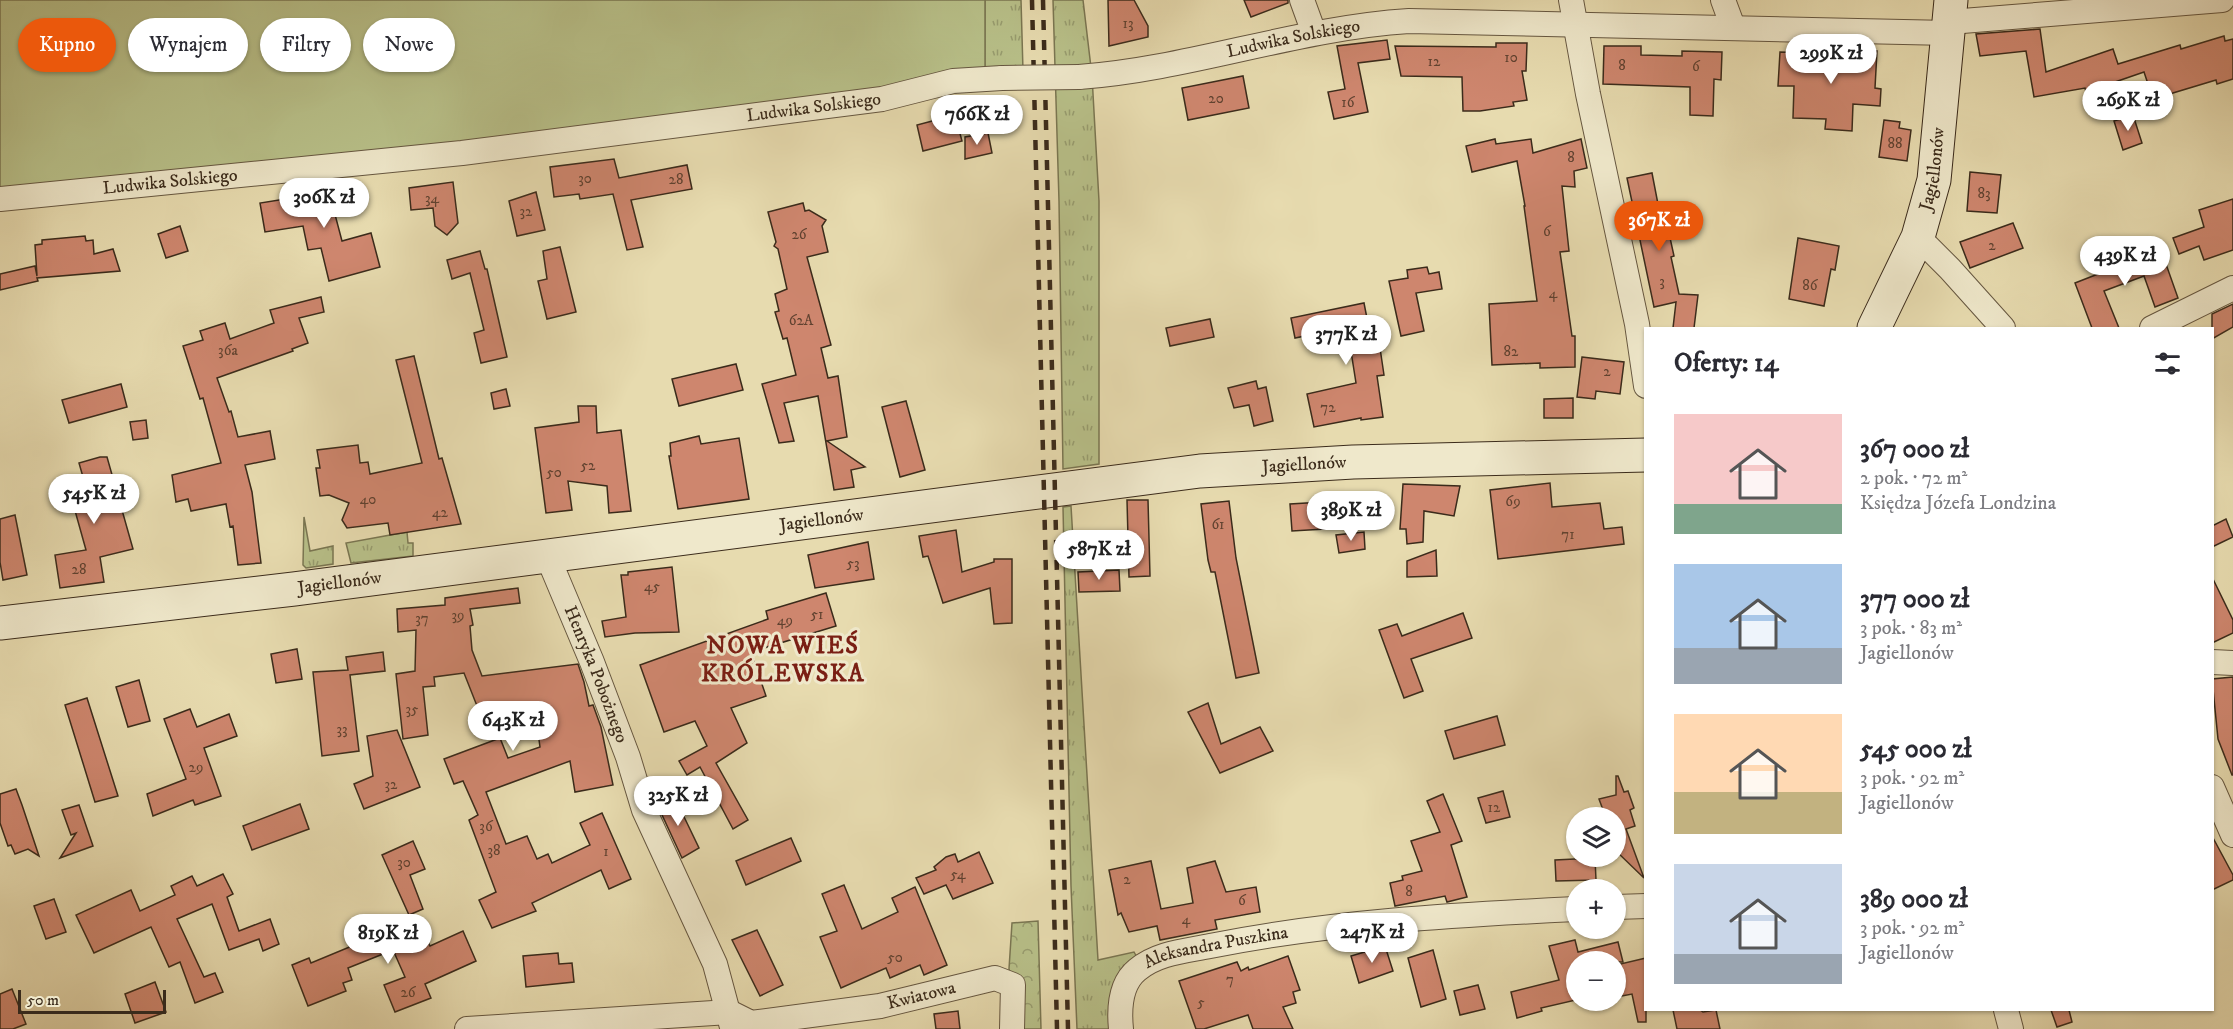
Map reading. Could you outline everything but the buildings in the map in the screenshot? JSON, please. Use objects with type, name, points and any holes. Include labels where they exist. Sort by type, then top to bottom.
[{"type":"street","points":[[1302,0],[1314,33]]},
{"type":"street","points":[[1723,0],[1733,27]]},
{"type":"street","name":"Ludwika Solskiego","points":[[0,199],[462,153],[882,99],[953,81],[1078,77],[1197,58],[1347,27],[1408,21],[1573,12],[1733,27],[1950,18],[2222,0]]},
{"type":"street","points":[[1573,12],[1637,324],[1644,372]]},
{"type":"street","name":"Jagiellonów","points":[[1874,327],[1918,237],[1934,180],[1950,18]]},
{"type":"street","points":[[1918,237],[2001,327]]},
{"type":"street","points":[[2154,327],[2233,288]]},
{"type":"street","name":"Jagiellonów","points":[[0,623],[294,589],[1200,471],[1353,462],[1644,455]]},
{"type":"street","name":"Henryka Pobożnego","points":[[548,555],[628,757],[644,810],[715,964],[731,1020]]},
{"type":"street","points":[[2214,662],[2233,663]]},
{"type":"street","points":[[2214,793],[2226,829]]},
{"type":"street","points":[[1626,907],[1644,906]]},
{"type":"street","name":"Aleksandra Puszkina","points":[[1121,1029],[1122,995],[1128,980],[1136,970],[1161,956],[1233,942],[1339,927],[1566,910]]},
{"type":"street","name":"Kwiatowa","points":[[467,1029],[731,1020],[751,1023],[880,1006],[995,978],[1013,986],[1012,1029]]},
{"type":"street","points":[[2006,1011],[2012,1029]]},
{"type":"green space","points":[[0,0],[985,0],[985,70],[962,80],[0,199]]},
{"type":"green space","points":[[985,0],[1021,0],[1023,71],[985,70]]},
{"type":"green space","points":[[1053,0],[1083,0],[1092,76],[1099,201],[1099,464],[1063,469],[1059,201]]},
{"type":"green space","points":[[1071,506],[1098,960],[1134,952],[1142,966],[1121,1029],[1077,1029],[1071,886],[1063,507]]},
{"type":"green space","points":[[304,517],[310,551],[333,546],[333,564],[306,568],[303,565]]},
{"type":"green space","points":[[407,532],[408,543],[413,543],[413,556],[351,563],[346,543]]},
{"type":"green space","points":[[1038,921],[1041,1029],[1012,1029],[1013,985],[1009,969],[1012,923]]},
{"type":"railway","points":[[1032,0],[1057,1029]]},
{"type":"railway","points":[[1043,0],[1068,1029]]},
{"type":"district","name":"NOWA WIEŚ KRÓLEWSKA","points":[[783,660]]}]
